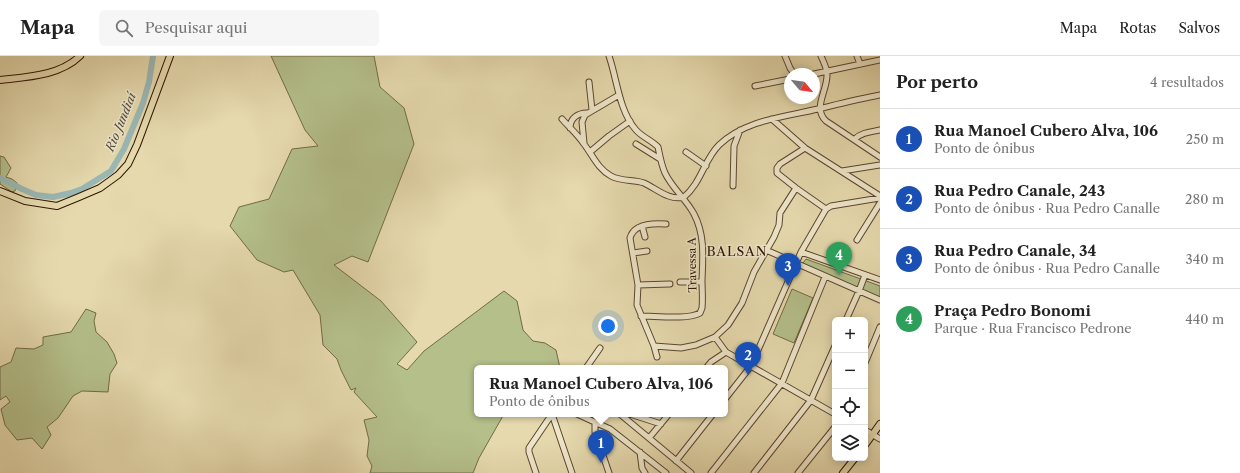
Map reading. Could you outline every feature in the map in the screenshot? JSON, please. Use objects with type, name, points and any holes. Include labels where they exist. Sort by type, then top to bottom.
[{"type":"main road","points":[[0,80],[50,72],[66,66],[80,56]]},
{"type":"main road","points":[[0,191],[25,201],[57,206],[100,188],[118,175],[128,164],[137,145],[170,56]]},
{"type":"main road","points":[[868,441],[880,424]]},
{"type":"main road","points":[[843,473],[853,461]]},
{"type":"street","points":[[590,152],[630,122],[619,95],[616,78],[609,56]]},
{"type":"street","points":[[785,56],[790,68]]},
{"type":"street","points":[[821,56],[828,72],[819,109],[821,115],[826,121],[880,157]]},
{"type":"street","points":[[857,56],[860,64]]},
{"type":"street","points":[[820,73],[880,60]]},
{"type":"street","points":[[755,86],[784,80]]},
{"type":"street","points":[[584,143],[582,122],[589,112],[589,82]]},
{"type":"street","points":[[570,128],[571,120],[574,117],[589,112],[619,95]]},
{"type":"street","points":[[562,119],[584,143],[600,167],[612,176],[623,180],[644,183],[675,198],[684,197],[695,186],[706,166],[707,160],[718,146],[731,135],[740,130],[772,119],[879,95],[880,101]]},
{"type":"street","points":[[772,119],[806,148],[880,197]]},
{"type":"street","name":"Travessa A","points":[[630,122],[639,133],[658,146],[660,159],[669,180],[684,197],[694,214],[700,229],[703,244],[701,312],[698,315],[641,316]]},
{"type":"street","points":[[733,186],[734,146],[740,130]]},
{"type":"street","points":[[855,139],[859,135],[880,130]]},
{"type":"street","points":[[636,144],[660,159]]},
{"type":"street","points":[[806,148],[780,164],[777,168],[777,173],[826,209]]},
{"type":"street","points":[[686,152],[706,166]]},
{"type":"street","points":[[842,171],[880,165]]},
{"type":"street","points":[[654,346],[690,347],[715,337],[728,325],[738,311],[754,272],[774,237],[779,226],[780,214],[796,188]]},
{"type":"street","points":[[870,190],[873,199]]},
{"type":"street","points":[[728,395],[751,366],[795,264],[826,209],[831,206],[880,197]]},
{"type":"street","points":[[857,240],[880,203]]},
{"type":"street","points":[[657,357],[637,305],[638,285],[630,235],[642,226],[653,223],[666,224]]},
{"type":"street","points":[[642,226],[645,237]]},
{"type":"street","points":[[766,250],[880,300]]},
{"type":"street","points":[[633,253],[647,251]]},
{"type":"street","points":[[801,252],[880,280]]},
{"type":"street","points":[[847,317],[859,291],[864,274]]},
{"type":"street","points":[[711,473],[782,383],[826,277]]},
{"type":"street","points":[[680,282],[702,282]]},
{"type":"street","points":[[638,285],[670,284]]},
{"type":"street","points":[[868,356],[880,327]]},
{"type":"street","points":[[715,337],[726,352],[832,412]]},
{"type":"street","points":[[588,365],[600,348]]},
{"type":"street","points":[[708,365],[726,352]]},
{"type":"street","points":[[754,473],[812,400],[832,353]]},
{"type":"street","points":[[536,473],[529,448],[550,417]]},
{"type":"street","points":[[553,417],[572,473]]},
{"type":"street","points":[[584,417],[610,429],[666,473]]},
{"type":"street","points":[[623,417],[638,431],[649,438],[691,473]]},
{"type":"street","points":[[638,431],[637,422],[641,417],[661,424]]},
{"type":"street","points":[[649,438],[667,417]]},
{"type":"street","points":[[676,461],[712,417]]},
{"type":"street","points":[[595,422],[595,432],[609,473]]},
{"type":"street","points":[[798,473],[832,431]]},
{"type":"street","points":[[868,432],[880,439]]},
{"type":"street","points":[[640,452],[642,468],[645,472]]},
{"type":"street","points":[[645,472],[648,465],[653,463]]},
{"type":"green space","points":[[271,56],[374,56],[380,87],[404,108],[414,144],[368,262],[352,256],[334,265],[381,301],[417,342],[397,364],[407,370],[424,351],[504,291],[517,301],[523,330],[533,341],[545,343],[556,350],[559,365],[474,365],[474,417],[502,417],[479,458],[473,473],[370,473],[372,466],[367,456],[369,440],[364,420],[377,417],[354,392],[356,388],[351,390],[337,359],[323,345],[320,315],[293,270],[284,272],[257,260],[230,226],[239,207],[269,199],[292,149],[318,146],[305,130]]},
{"type":"green space","points":[[0,156],[4,157],[11,168],[6,177],[17,183],[15,191],[12,192],[0,184]]},
{"type":"green space","points":[[806,259],[880,286],[880,298],[804,265],[803,263]]},
{"type":"green space","points":[[792,289],[813,298],[794,343],[773,334]]},
{"type":"green space","points":[[86,309],[96,313],[94,321],[96,332],[107,342],[117,363],[110,374],[108,392],[82,391],[73,396],[58,418],[47,427],[51,435],[42,449],[32,438],[17,440],[5,425],[1,409],[10,402],[6,396],[0,400],[0,367],[11,362],[16,348],[34,349],[43,345],[43,337],[71,332]]},
{"type":"waterway","name":"Rio Jundiaí","points":[[0,178],[36,195],[53,197],[82,189],[111,171],[124,149],[143,103],[149,82],[153,56]]},
{"type":"place","name":"Praça Pedro Bonomi","points":[[839,275]]},
{"type":"place","name":"Rua Pedro Canale, 34","points":[[788,286]]},
{"type":"place","name":"Rua Pedro Canale, 243","points":[[748,375]]},
{"type":"place","name":"Rua Manoel Cubero Alva, 106","points":[[601,463]]},
{"type":"district","name":"BALSAN","points":[[737,251]]}]
